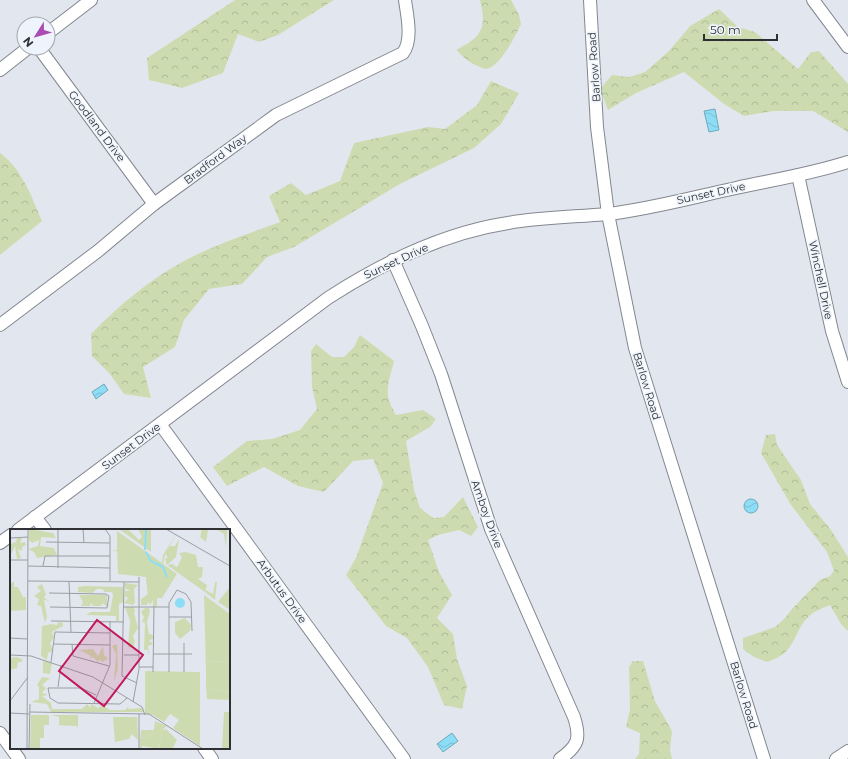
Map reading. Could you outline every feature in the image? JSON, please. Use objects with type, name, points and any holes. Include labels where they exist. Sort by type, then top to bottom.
[{"type":"street","points":[[56,26],[91,0]]},
{"type":"street","name":"Bradford Way","points":[[0,325],[98,251],[154,204],[276,115],[403,53],[408,41],[405,0]]},
{"type":"street","name":"Barlow Road","points":[[590,0],[598,127],[608,214],[635,348],[764,759]]},
{"type":"street","points":[[813,0],[848,47]]},
{"type":"street","points":[[0,70],[18,56]]},
{"type":"street","name":"Goodland Drive","points":[[45,56],[154,204]]},
{"type":"street","name":"Sunset Drive","points":[[19,529],[328,298],[375,269],[393,260],[428,246],[507,223],[608,214],[798,175],[848,162]]},
{"type":"street","name":"Winchell Drive","points":[[798,175],[832,331],[848,382]]},
{"type":"street","name":"Amboy Drive","points":[[393,260],[441,374],[491,529],[574,717],[578,731],[578,739],[572,751],[560,759]]},
{"type":"street","name":"Arbutus Drive","points":[[160,424],[404,759]]},
{"type":"street","points":[[36,517],[44,529]]},
{"type":"street","points":[[0,543],[10,536]]},
{"type":"street","points":[[0,733],[10,747]]},
{"type":"street","points":[[12,749],[19,759]]},
{"type":"street","points":[[205,749],[212,759]]},
{"type":"street","points":[[836,759],[848,751]]},
{"type":"green space","points":[[235,0],[334,0],[278,35],[259,42],[238,34],[223,73],[182,88],[149,80],[147,58]]},
{"type":"green space","points":[[480,0],[511,0],[519,15],[521,24],[501,58],[496,64],[485,69],[473,64],[462,56],[457,50],[476,37],[479,33],[483,23]]},
{"type":"green space","points":[[719,9],[738,27],[755,32],[798,69],[811,52],[819,51],[848,84],[848,132],[813,111],[773,111],[744,116],[724,104],[684,72],[636,93],[608,110],[600,89],[612,75],[629,77],[645,72],[669,51],[690,26]]},
{"type":"green space","points":[[491,81],[519,93],[501,124],[474,148],[400,184],[294,247],[267,257],[242,284],[209,289],[184,320],[175,347],[143,367],[151,398],[124,394],[110,374],[92,356],[91,334],[112,313],[158,276],[195,255],[280,222],[269,196],[291,183],[306,195],[340,181],[354,143],[428,127],[445,129],[477,105]]},
{"type":"green space","points":[[0,153],[15,167],[26,184],[42,221],[0,255]]},
{"type":"green space","points":[[360,335],[394,361],[388,395],[389,401],[396,415],[423,410],[436,419],[430,427],[406,441],[414,490],[420,508],[433,518],[444,517],[463,497],[478,527],[471,536],[459,530],[438,535],[428,540],[439,572],[452,595],[437,618],[453,634],[457,659],[467,686],[462,709],[444,705],[428,667],[407,638],[386,626],[346,575],[356,558],[383,483],[373,459],[353,461],[324,492],[298,486],[264,467],[227,486],[213,467],[247,441],[272,439],[300,430],[317,409],[312,387],[311,351],[316,344],[332,357],[344,357],[354,347]]},
{"type":"green space","points":[[775,434],[777,445],[801,480],[810,504],[831,530],[848,557],[848,631],[841,624],[830,605],[816,611],[806,619],[785,652],[778,658],[767,662],[754,657],[743,649],[743,638],[775,627],[820,580],[830,576],[834,571],[827,552],[791,505],[761,453],[766,435]]},
{"type":"green space","points":[[633,661],[643,661],[655,701],[672,731],[670,750],[672,759],[635,759],[639,754],[640,733],[626,727],[630,709],[629,667]]},
{"type":"water","points":[[715,109],[719,130],[709,132],[704,111]]},
{"type":"water","points":[[104,384],[108,390],[96,399],[92,392]]},
{"type":"water","points":[[751,499],[756,501],[758,506],[756,511],[751,513],[746,511],[744,506],[746,501]]},
{"type":"water","points":[[452,733],[458,741],[443,752],[437,744]]}]
